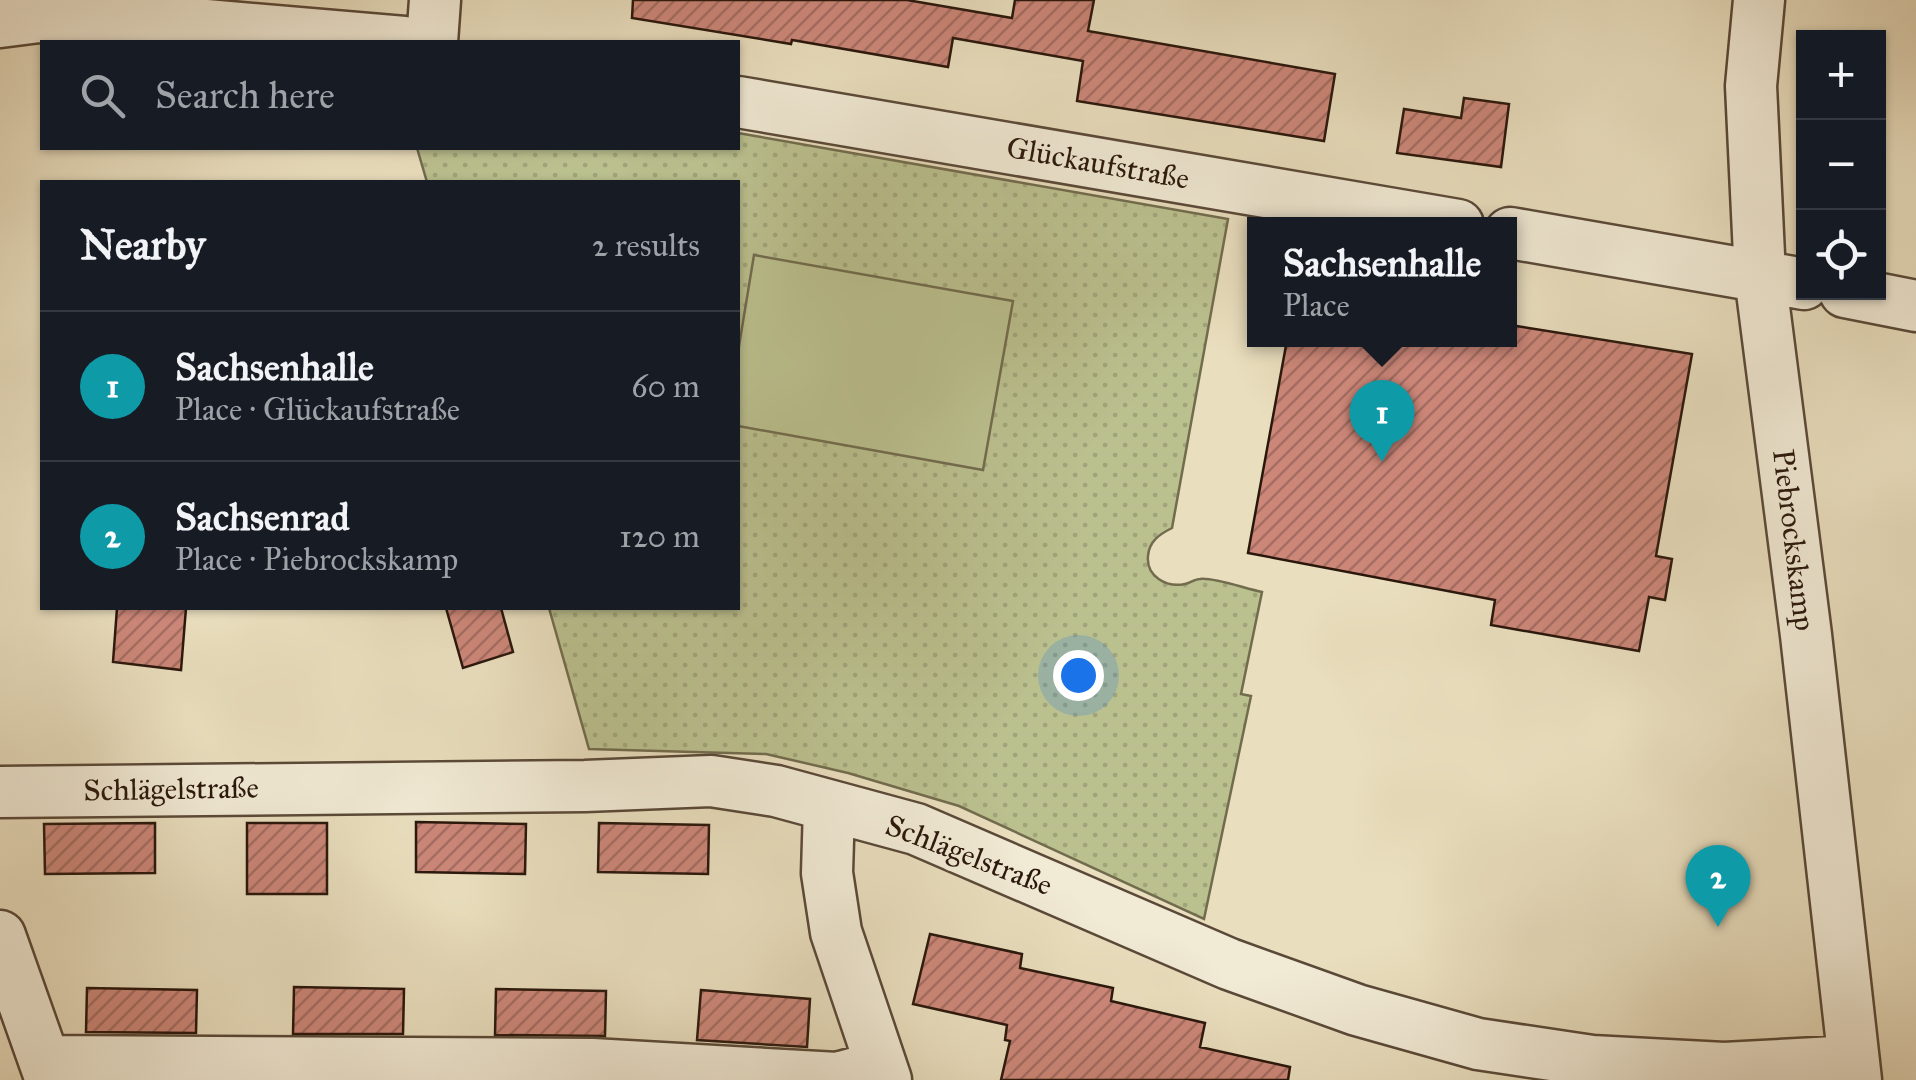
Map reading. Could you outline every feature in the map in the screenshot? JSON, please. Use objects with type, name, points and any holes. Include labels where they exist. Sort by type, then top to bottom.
[{"type":"street","points":[[432,40],[435,0]]},
{"type":"street","name":"Piebrockskamp","points":[[1759,0],[1752,86],[1782,280],[1800,589],[1855,1070]]},
{"type":"street","points":[[26,13],[192,22],[383,40]]},
{"type":"street","name":"Glückaufstraße","points":[[740,102],[1417,217]]},
{"type":"street","points":[[1517,234],[1782,280]]},
{"type":"street","points":[[1886,300],[1916,306]]},
{"type":"street","name":"Schlägelstraße","points":[[0,792],[584,786],[712,780],[776,791],[916,828],[1229,964],[1358,1010],[1478,1044],[1592,1061],[1855,1070]]},
{"type":"street","points":[[0,936],[48,1070],[592,1064],[837,1078],[884,1073],[836,932],[827,873],[828,807]]},
{"type":"green space","points":[[740,133],[1228,219],[1172,528],[1153,542],[1148,556],[1150,569],[1164,582],[1178,585],[1206,579],[1262,592],[1241,694],[1251,696],[1204,919],[959,806],[848,773],[766,754],[589,749],[550,610],[740,610],[740,180],[426,180],[418,150],[740,150]]},
{"type":"green space","points":[[754,255],[1013,301],[983,470],[740,426],[740,340]]},
{"type":"building","points":[[633,0],[907,0],[1012,18],[1015,0],[1094,0],[1088,31],[1335,74],[1324,141],[1077,101],[1083,61],[953,38],[948,67],[632,18]]},
{"type":"building","points":[[1464,98],[1509,104],[1501,167],[1397,153],[1404,109],[1461,118]]},
{"type":"building","points":[[1517,326],[1692,354],[1656,556],[1672,559],[1665,600],[1649,597],[1639,651],[1491,625],[1495,600],[1248,553],[1286,347],[1517,347]]},
{"type":"building","points":[[117,610],[186,610],[181,670],[113,662]]},
{"type":"building","points":[[447,610],[502,610],[513,652],[463,668]]},
{"type":"building","points":[[416,822],[526,824],[525,874],[416,872]]},
{"type":"building","points":[[155,823],[155,873],[45,874],[44,824]]},
{"type":"building","points":[[247,823],[327,823],[327,894],[247,894]]},
{"type":"building","points":[[599,823],[709,825],[708,874],[598,872]]},
{"type":"building","points":[[930,934],[1022,954],[1020,968],[1113,988],[1111,1001],[1205,1023],[1200,1047],[1290,1067],[1288,1080],[1001,1080],[1010,1041],[1005,1040],[1007,1025],[913,1004]]},
{"type":"building","points":[[294,987],[404,989],[403,1034],[293,1034]]},
{"type":"building","points":[[87,988],[197,990],[196,1033],[86,1032]]},
{"type":"building","points":[[496,989],[606,991],[605,1036],[495,1035]]},
{"type":"building","points":[[701,990],[810,999],[807,1047],[697,1040]]},
{"type":"place","name":"Sachsenhalle","points":[[1382,462]]},
{"type":"place","name":"Sachsenrad","points":[[1718,927]]}]
